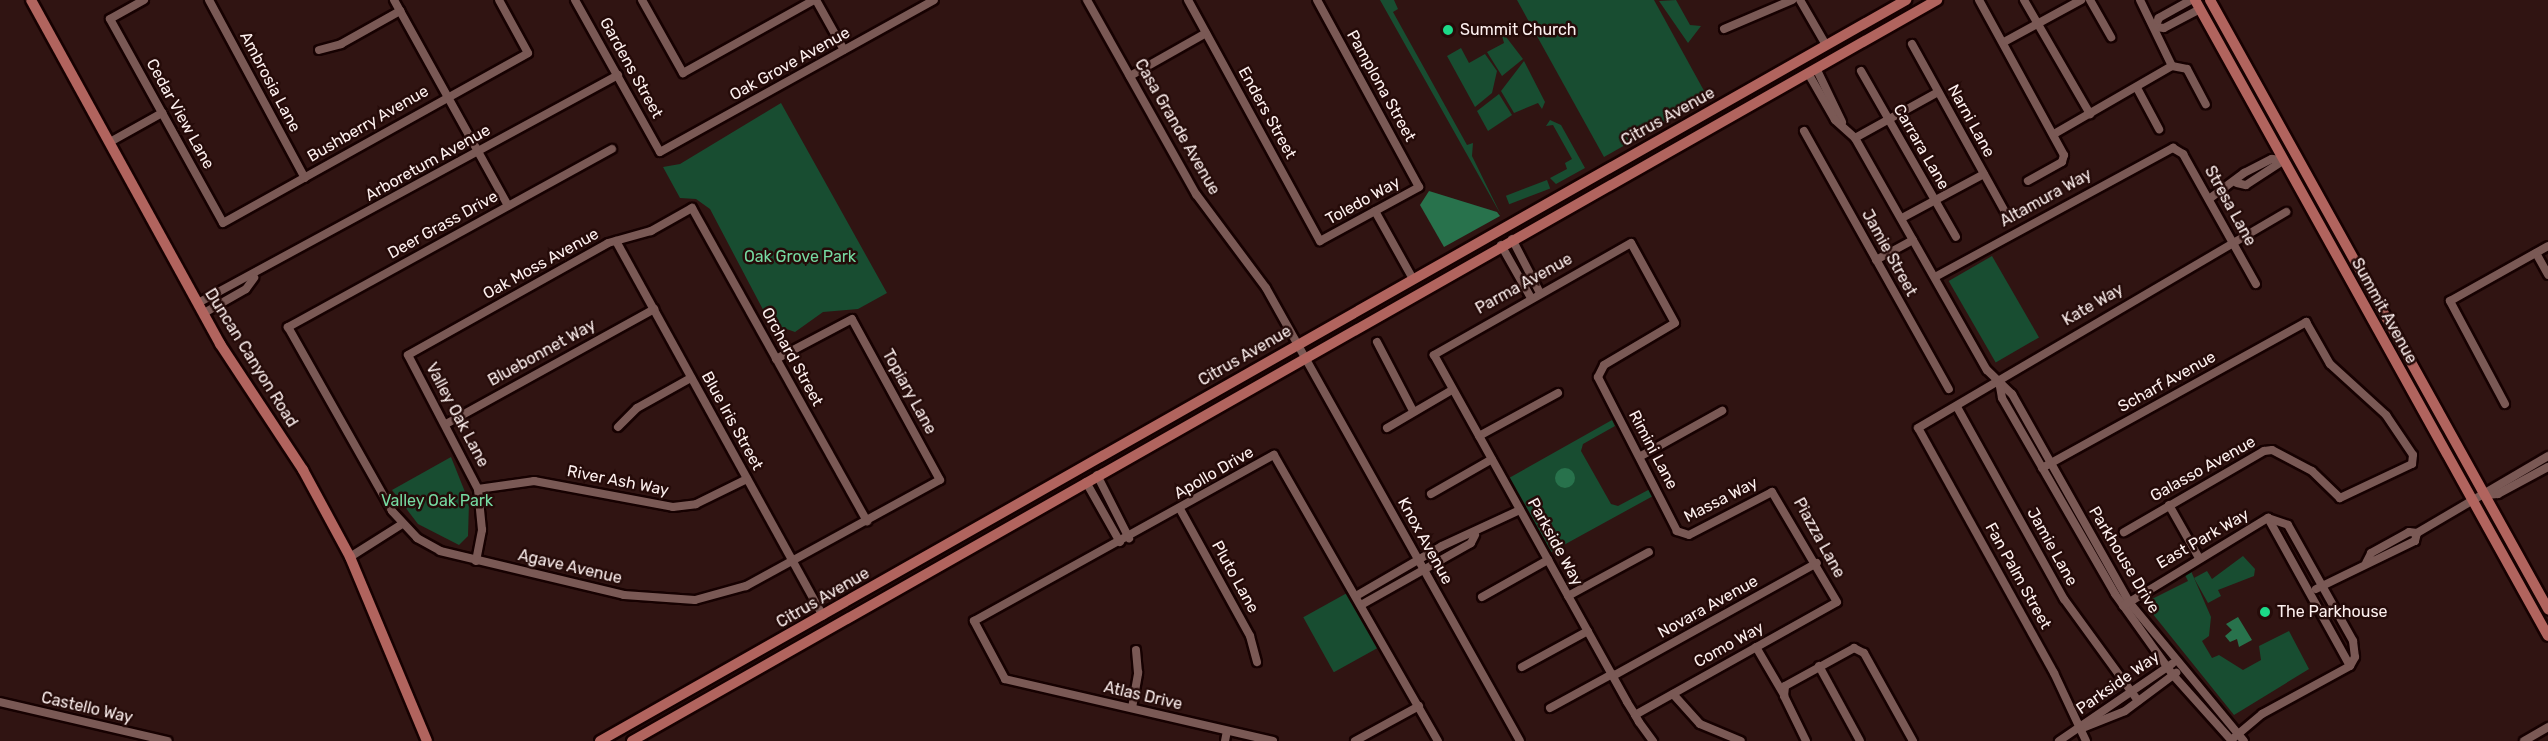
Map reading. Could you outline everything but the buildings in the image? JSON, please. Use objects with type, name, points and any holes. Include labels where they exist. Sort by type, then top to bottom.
[{"type":"main road","name":"Duncan Canyon Road","points":[[31,0],[201,308],[303,470],[350,557],[427,741]]},
{"type":"main road","name":"Citrus Avenue","points":[[600,741],[1906,0]]},
{"type":"main road","name":"Citrus Avenue","points":[[632,741],[1304,356],[1937,0]]},
{"type":"main road","name":"Summit Avenue","points":[[2210,0],[2548,609]]},
{"type":"main road","name":"Summit Avenue","points":[[2195,3],[2548,636]]},
{"type":"street","name":"Cedar View Lane","points":[[144,0],[110,19],[223,223]]},
{"type":"street","name":"Ambrosia Lane","points":[[209,0],[304,178]]},
{"type":"street","points":[[394,0],[508,206]]},
{"type":"street","name":"Bushberry Avenue","points":[[223,223],[447,96],[528,53],[499,0]]},
{"type":"street","name":"Gardens Street","points":[[575,0],[660,152]]},
{"type":"street","points":[[655,0],[643,3],[683,73],[815,0],[844,50]]},
{"type":"street","name":"Oak Grove Avenue","points":[[660,152],[934,0]]},
{"type":"street","name":"Casa Grande Avenue","points":[[1088,0],[1196,194],[1256,271],[1304,356]]},
{"type":"street","name":"Enders Street","points":[[1188,0],[1320,241]]},
{"type":"street","name":"Pamplona Street","points":[[1317,0],[1419,187]]},
{"type":"street","points":[[1724,29],[1792,0]]},
{"type":"street","points":[[1800,0],[1826,45]]},
{"type":"street","points":[[1979,0],[2054,134],[2062,162],[2028,181]]},
{"type":"street","points":[[2024,0],[2090,114]]},
{"type":"street","points":[[2004,42],[2081,0]]},
{"type":"street","points":[[2090,0],[2111,37]]},
{"type":"street","points":[[2140,0],[2172,66]]},
{"type":"street","points":[[2155,27],[2169,13],[2195,3]]},
{"type":"street","points":[[2155,27],[2174,23],[2195,3]]},
{"type":"street","points":[[319,50],[341,44],[400,11]]},
{"type":"street","points":[[2169,13],[2174,23]]},
{"type":"street","points":[[1130,76],[1206,33]]},
{"type":"street","name":"Narni Lane","points":[[1912,44],[2005,212]]},
{"type":"street","points":[[2054,134],[2172,66],[2187,69],[2206,104]]},
{"type":"street","name":"Parkhouse Drive","points":[[1812,70],[1902,218],[1987,370],[2012,394],[2046,466],[2126,604],[2174,668],[2234,738],[2244,741]]},
{"type":"street","name":"Carrara Lane","points":[[1861,71],[1956,237]]},
{"type":"street","name":"Arboretum Avenue","points":[[201,308],[618,75]]},
{"type":"street","points":[[2137,88],[2159,129]]},
{"type":"street","points":[[1855,138],[1938,92]]},
{"type":"street","points":[[110,142],[162,113]]},
{"type":"street","name":"Jamie Street","points":[[1804,130],[1949,389]]},
{"type":"street","name":"Stresa Lane","points":[[2173,148],[2183,154],[2256,284]]},
{"type":"street","name":"Altamura Way","points":[[1935,277],[2173,148]]},
{"type":"street","name":"Deer Grass Drive","points":[[288,327],[612,149]]},
{"type":"street","points":[[2209,199],[2237,183],[2240,176],[2272,159],[2284,160]]},
{"type":"street","points":[[1902,218],[1984,174]]},
{"type":"street","name":"Toledo Way","points":[[1320,241],[1419,187]]},
{"type":"street","name":"Oak Moss Avenue","points":[[408,355],[616,241],[651,231],[692,208]]},
{"type":"street","name":"Orchard Street","points":[[692,208],[867,521]]},
{"type":"street","points":[[1375,211],[1413,279]]},
{"type":"street","name":"Kate Way","points":[[1918,428],[1999,381],[2015,366],[2286,212]]},
{"type":"street","points":[[1512,239],[1540,293]]},
{"type":"street","points":[[1876,260],[1913,240]]},
{"type":"street","name":"Blue Iris Street","points":[[616,241],[823,616]]},
{"type":"street","name":"Parma Avenue","points":[[1434,355],[1631,243],[1675,323],[1604,365],[1598,377]]},
{"type":"street","points":[[1501,245],[1531,298]]},
{"type":"street","points":[[2505,404],[2450,301],[2548,246]]},
{"type":"street","points":[[2536,253],[2548,275]]},
{"type":"street","name":"Bluebonnet Way","points":[[446,424],[654,309]]},
{"type":"street","name":"Topiary Lane","points":[[776,359],[852,319],[940,480]]},
{"type":"street","name":"Galasso Avenue","points":[[2124,532],[2264,451],[2272,450],[2312,471],[2340,498],[2412,464],[2413,455],[2386,415],[2330,364],[2306,322]]},
{"type":"street","name":"Scharf Avenue","points":[[2046,466],[2306,322]]},
{"type":"street","name":"Agave Avenue","points":[[288,327],[402,524],[427,545],[476,561],[633,596],[680,601],[732,592],[940,480]]},
{"type":"street","points":[[1377,342],[1413,411]]},
{"type":"street","name":"Valley Oak Lane","points":[[408,355],[478,489],[482,531],[476,561]]},
{"type":"street","name":"Parkside Way","points":[[1434,355],[1635,715],[1652,740]]},
{"type":"street","name":"Knox Avenue","points":[[1304,356],[1520,741]]},
{"type":"street","name":"Rimini Lane","points":[[1598,377],[1683,535]]},
{"type":"street","points":[[618,427],[637,408],[691,378]]},
{"type":"street","points":[[1387,428],[1452,390]]},
{"type":"street","points":[[1479,436],[1558,393]]},
{"type":"street","name":"Jamie Lane","points":[[1957,407],[2064,599],[2135,697]]},
{"type":"street","points":[[1641,456],[1722,411]]},
{"type":"street","name":"Fan Palm Street","points":[[1918,428],[2054,673],[2086,741]]},
{"type":"street","name":"Apollo Drive","points":[[1005,679],[974,621],[1129,538],[1275,455],[1438,741]]},
{"type":"street","points":[[2310,593],[2415,540],[2418,533],[2548,456]]},
{"type":"street","points":[[1431,494],[1492,459]]},
{"type":"street","points":[[2533,463],[2538,472]]},
{"type":"street","points":[[2485,495],[2498,494],[2548,467]]},
{"type":"street","points":[[1097,476],[1129,538]]},
{"type":"street","name":"River Ash Way","points":[[478,489],[534,481],[673,507],[696,504],[747,479]]},
{"type":"street","points":[[1086,482],[1120,542]]},
{"type":"street","name":"Massa Way","points":[[1683,535],[1772,492]]},
{"type":"street","name":"Piazza Lane","points":[[1772,492],[1837,602]]},
{"type":"street","points":[[1101,508],[1112,503]]},
{"type":"street","points":[[2169,505],[2199,558]]},
{"type":"street","name":"Pluto Lane","points":[[1180,509],[1250,636],[1257,662]]},
{"type":"street","points":[[1360,605],[1424,570],[1475,536],[1520,510]]},
{"type":"street","points":[[2234,738],[2262,714],[2350,666],[2355,657],[2353,641],[2319,587],[2288,525],[2268,518]]},
{"type":"street","points":[[2268,518],[2350,666]]},
{"type":"street","name":"East Park Way","points":[[2126,604],[2268,518]]},
{"type":"street","points":[[350,557],[402,524]]},
{"type":"street","points":[[1356,596],[1418,560],[1475,536]]},
{"type":"street","points":[[1569,596],[1649,552]]},
{"type":"street","points":[[1482,597],[1548,560]]},
{"type":"street","name":"Novara Avenue","points":[[1550,708],[1816,563]]},
{"type":"street","points":[[1387,578],[1392,587]]},
{"type":"street","name":"Como Way","points":[[1635,715],[1837,602]]},
{"type":"street","points":[[1522,667],[1588,631]]},
{"type":"street","points":[[1756,647],[1806,741]]},
{"type":"street","points":[[1785,698],[1785,686],[1819,666],[1859,649],[1913,741]]},
{"type":"street","points":[[1132,708],[1138,673],[1136,650]]},
{"type":"street","points":[[1819,666],[1860,741]]},
{"type":"street","name":"Parkside Way","points":[[2059,741],[2135,697],[2174,668]]},
{"type":"street","name":"Atlas Drive","points":[[1005,679],[1273,741]]},
{"type":"street","points":[[1672,694],[1700,724],[1741,741]]},
{"type":"street","name":"Castello Way","points":[[0,702],[168,741]]},
{"type":"street","points":[[1355,741],[1419,706]]},
{"type":"street","points":[[2524,741],[2548,728]]},
{"type":"street","points":[[1225,741],[1227,731]]},
{"type":"green space","points":[[1380,0],[1394,0],[1398,9],[1393,12],[1467,145],[1473,143],[1472,156],[1501,215]]},
{"type":"green space","points":[[1517,0],[1654,0],[1708,98],[1604,157]]},
{"type":"green space","points":[[1676,0],[1690,25],[1701,26],[1688,43],[1659,1]]},
{"type":"green space","points":[[1500,29],[1523,59],[1502,76],[1487,52],[1504,43]]},
{"type":"green space","points":[[1461,48],[1469,63],[1485,54],[1497,71],[1492,93],[1475,107],[1447,56]]},
{"type":"green space","points":[[1524,61],[1545,102],[1542,109],[1538,103],[1514,113],[1501,91]]},
{"type":"green space","points":[[1499,94],[1512,115],[1488,131],[1477,111]]},
{"type":"green space","name":"Oak Grove Park","points":[[781,103],[887,293],[858,309],[823,312],[795,332],[770,323],[710,209],[696,199],[680,198],[663,167],[680,164]]},
{"type":"green space","points":[[1550,120],[1561,125],[1585,168],[1556,184],[1550,178],[1567,169],[1565,163],[1572,159],[1553,125],[1546,126]]},
{"type":"green space","points":[[1547,180],[1550,188],[1509,204],[1506,196]]},
{"type":"green space","points":[[1992,256],[2039,337],[1996,362],[1949,281]]},
{"type":"green space","points":[[1612,420],[1615,426],[1583,444],[1581,451],[1611,504],[1618,506],[1650,489],[1653,496],[1551,552],[1509,478]]},
{"type":"green space","name":"Valley Oak Park","points":[[451,457],[469,502],[468,536],[459,545],[418,524],[392,490]]},
{"type":"green space","points":[[2243,556],[2255,569],[2254,576],[2218,590],[2221,596],[2208,603],[2194,578],[2207,571],[2212,579]]},
{"type":"green space","points":[[2191,571],[2211,617],[2209,636],[2202,641],[2212,658],[2219,655],[2243,670],[2261,660],[2259,646],[2289,631],[2309,669],[2234,715],[2144,603],[2188,581],[2185,575]]},
{"type":"green space","points":[[1347,593],[1378,648],[1334,672],[1303,617]]},
{"type":"shaded area","points":[[1429,191],[1497,212],[1500,216],[1444,247],[1420,205]]},
{"type":"shaded area","points":[[1561,468],[1569,468],[1575,474],[1575,482],[1569,488],[1561,488],[1555,482],[1555,474]]},
{"type":"shaded area","points":[[2238,617],[2252,640],[2239,647],[2237,639],[2230,642],[2225,636],[2232,630],[2226,624]]},
{"type":"place","name":"Summit Church","points":[[1448,30]]},
{"type":"place","name":"The Parkhouse","points":[[2265,612]]}]
